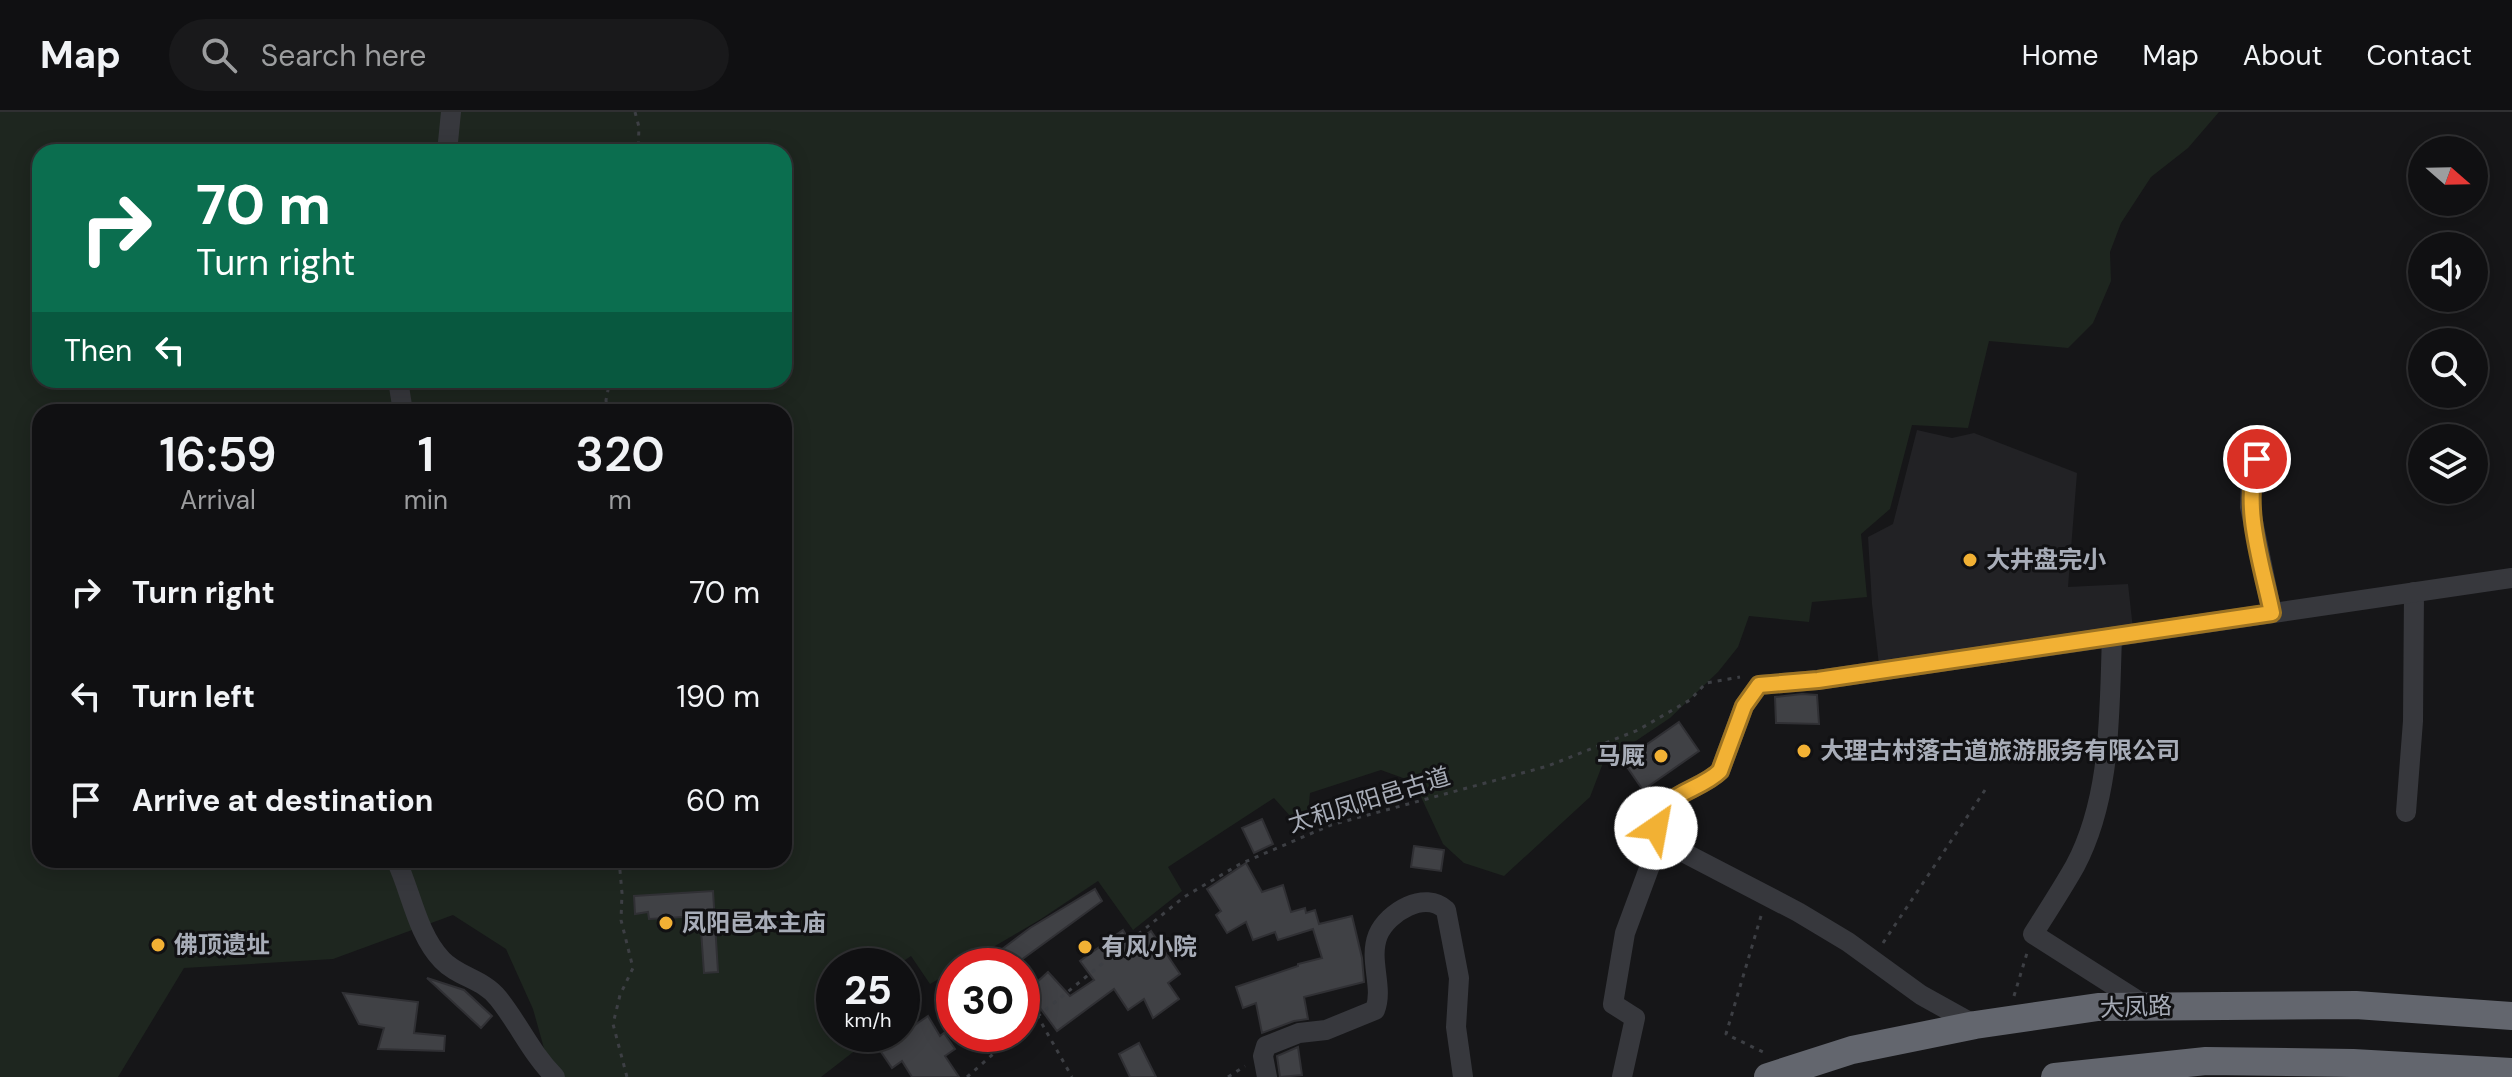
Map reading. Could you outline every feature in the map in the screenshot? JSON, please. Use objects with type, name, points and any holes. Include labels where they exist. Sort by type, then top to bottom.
[{"type":"highway","name":"大凤路","points":[[1776,1074],[1852,1050],[1975,1025],[2098,1007],[2356,1005],[2512,1016]]},
{"type":"highway","points":[[2055,1077],[2206,1061],[2353,1070],[2512,1072]]},
{"type":"street","points":[[448,144],[451,112]]},
{"type":"street","points":[[2263,440],[2251,478],[2250,507],[2272,613]]},
{"type":"street","points":[[1975,1025],[1921,995],[1872,959],[1798,912],[1675,848],[1661,836],[1656,828],[1657,816],[1667,803],[1712,779],[1720,771],[1744,706],[1759,685],[1818,680],[2512,578]]},
{"type":"street","points":[[2406,812],[2413,721],[2414,592]]},
{"type":"street","points":[[2112,637],[2108,750],[2098,802],[2076,864],[2033,934],[2146,1007]]},
{"type":"street","points":[[1622,1077],[1635,1018],[1613,1004],[1625,933],[1661,836]]},
{"type":"street","points":[[399,868],[413,907],[441,959],[491,989],[537,1058],[555,1077]]},
{"type":"street","points":[[1267,1077],[1263,1056],[1266,1046],[1299,1033],[1326,1030],[1375,1010],[1379,1000],[1374,960],[1378,936],[1390,918],[1409,905],[1432,903],[1440,904],[1446,910],[1459,978],[1456,1027],[1463,1077]]},
{"type":"path","points":[[635,112],[639,127],[638,144]]},
{"type":"path","name":"太和凤阳邑古道","points":[[1040,1013],[1184,897],[1240,864],[1331,825],[1548,766],[1638,730],[1690,700],[1706,683],[1738,676],[1759,685]]},
{"type":"path","points":[[1872,959],[1985,790]]},
{"type":"path","points":[[619,868],[621,920],[633,968],[620,995],[613,1024],[627,1077]]},
{"type":"path","points":[[1767,897],[1726,1034],[1772,1056],[1776,1074]]},
{"type":"path","points":[[2006,1020],[2033,934]]},
{"type":"path","points":[[1040,1020],[1072,1077]]},
{"type":"path","points":[[967,1077],[995,1052]]},
{"type":"shaded area","points":[[0,112],[2219,112],[2188,148],[2151,177],[2121,223],[2110,252],[2111,281],[2093,323],[2068,348],[1989,341],[1968,428],[1912,425],[1890,509],[1861,534],[1867,597],[1812,602],[1809,622],[1749,616],[1738,647],[1718,672],[1670,718],[1603,763],[1590,797],[1504,876],[1464,863],[1443,844],[1414,782],[1381,770],[1310,793],[1307,823],[1299,826],[1274,798],[1168,867],[1182,891],[1133,930],[1098,881],[992,948],[936,948],[936,980],[930,984],[920,969],[920,948],[816,948],[816,1052],[853,1052],[821,1077],[552,1077],[533,1009],[506,949],[453,915],[333,959],[184,968],[118,1077],[0,1077]]},
{"type":"shaded area","name":"大井盘完小","points":[[1917,430],[1952,438],[1974,433],[2077,473],[2068,587],[2128,584],[2133,629],[1879,665],[1868,537],[1893,524]]},
{"type":"building","points":[[1817,695],[1819,724],[1776,723],[1775,697]]},
{"type":"building","name":"马厩","points":[[1679,722],[1699,751],[1643,790],[1623,761]]},
{"type":"building","points":[[1262,819],[1273,844],[1254,853],[1242,828]]},
{"type":"building","points":[[1414,846],[1444,850],[1441,871],[1411,867]]},
{"type":"building","points":[[1246,863],[1262,892],[1283,885],[1291,912],[1305,908],[1306,913],[1315,910],[1319,924],[1352,916],[1362,958],[1364,982],[1304,997],[1308,1019],[1262,1033],[1256,1003],[1243,1008],[1236,987],[1322,958],[1313,929],[1278,940],[1275,932],[1253,940],[1246,922],[1227,933],[1216,915],[1221,911],[1207,889]]},
{"type":"building","points":[[1095,889],[1102,901],[1038,948],[1004,948],[1030,928]]},
{"type":"building","points":[[713,891],[718,972],[704,973],[700,916],[649,919],[648,912],[635,914],[634,896]]},
{"type":"building","points":[[1123,930],[1132,945],[1151,931],[1180,974],[1168,983],[1179,999],[1153,1018],[1144,999],[1128,1010],[1114,989],[1057,1031],[1040,1008],[1040,979],[1048,972],[1070,996],[1094,980],[1080,961]]},
{"type":"building","points":[[427,978],[464,990],[492,1016],[481,1028]]},
{"type":"building","points":[[343,993],[418,1002],[414,1033],[445,1036],[444,1051],[378,1049],[384,1028],[359,1024]]},
{"type":"building","points":[[928,1016],[936,1029],[936,1052],[951,1052],[945,1056],[959,1077],[912,1077],[902,1061],[892,1068],[881,1052],[920,1052],[920,1022]]},
{"type":"building","points":[[1139,1043],[1156,1077],[1130,1077],[1119,1054]]},
{"type":"building","points":[[1298,1047],[1302,1075],[1280,1077],[1277,1056]]},
{"type":"place","name":"大井盘完小","points":[[1970,560]]},
{"type":"place","name":"大理古村落古道旅游服务有限公司","points":[[1804,751]]},
{"type":"place","name":"马厩","points":[[1661,756]]},
{"type":"place","name":"凤阳邑本主庙","points":[[666,923]]},
{"type":"place","name":"佛顶遗址","points":[[158,945]]},
{"type":"place","name":"有风小院","points":[[1085,947]]},
{"type":"route","points":[[1656,828],[1657,816],[1667,803],[1712,779],[1720,771],[1744,706],[1759,685],[1818,680],[2272,613],[2250,507],[2251,478],[2257,459]]}]
